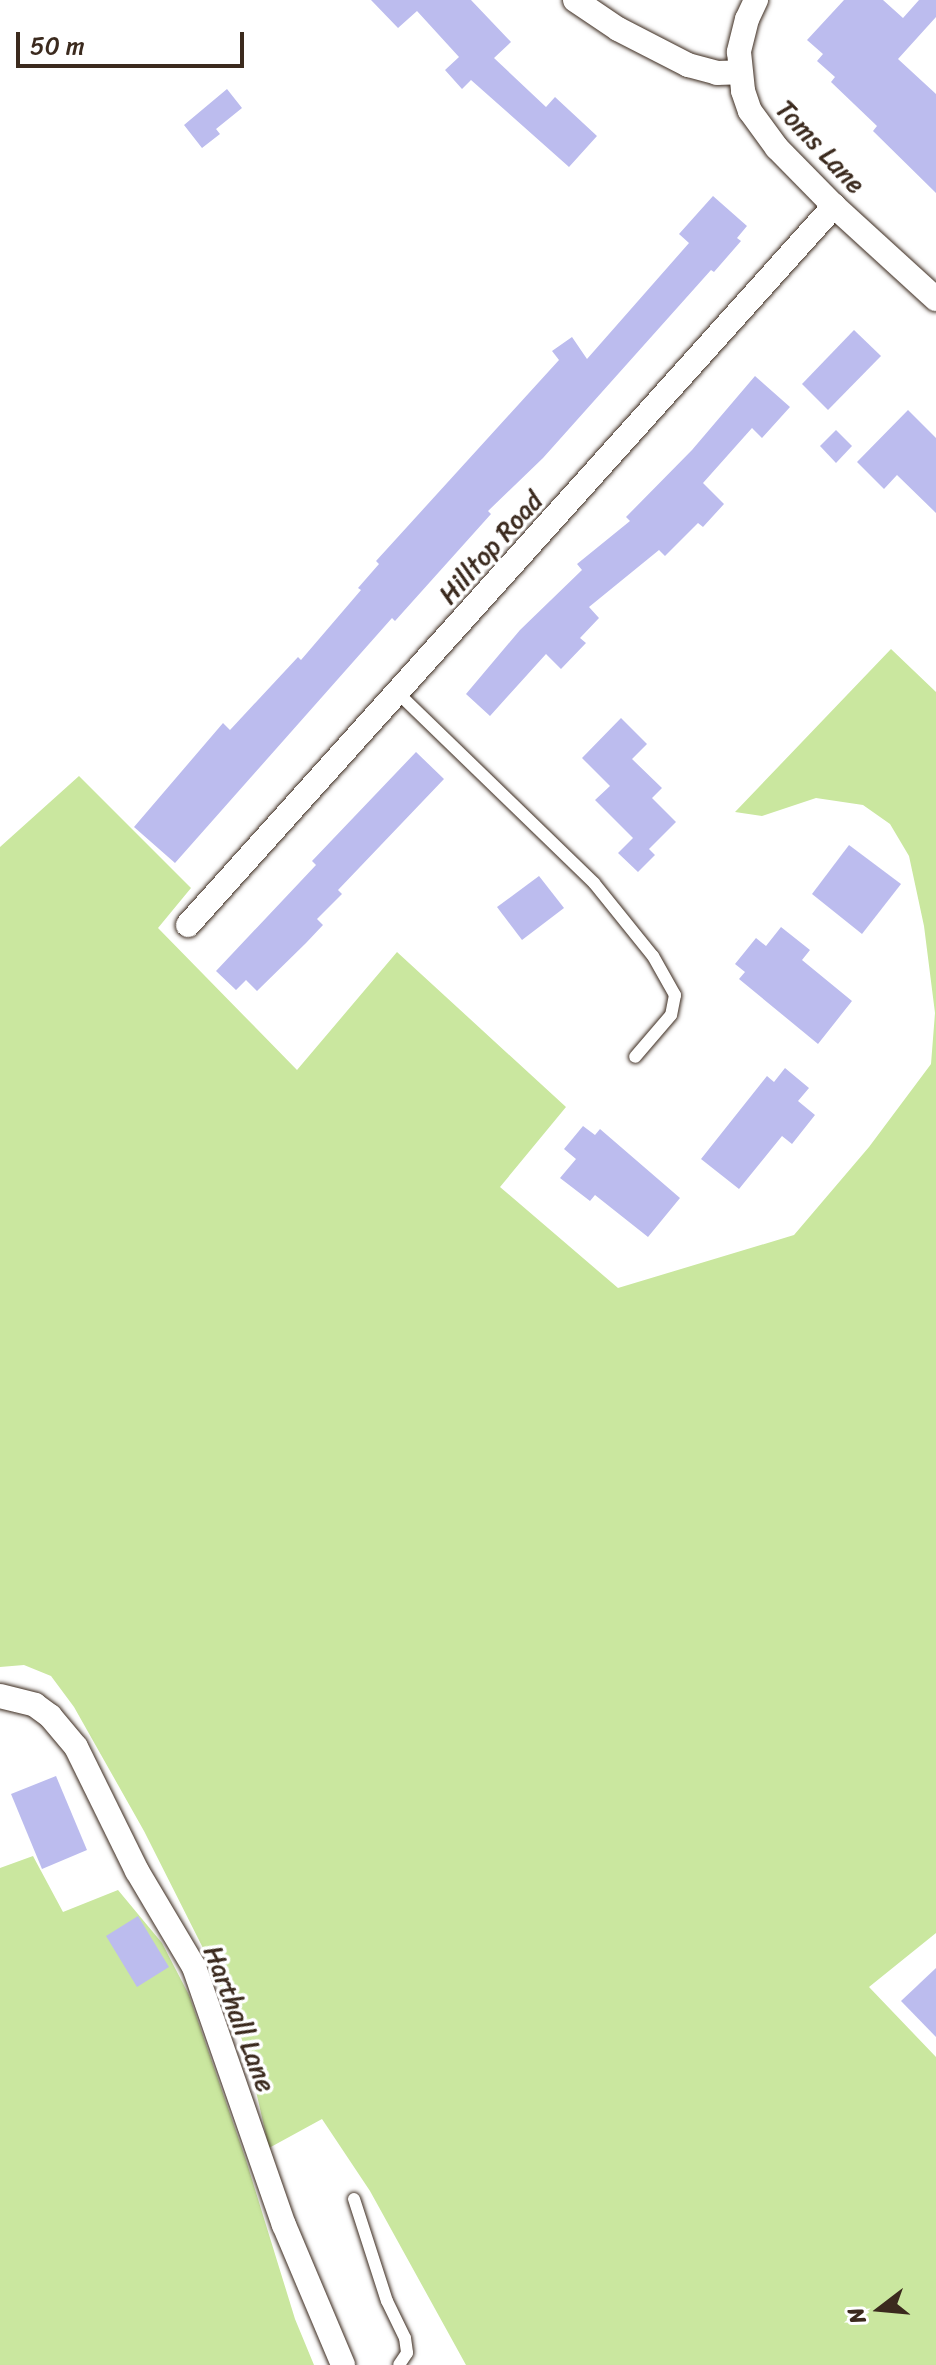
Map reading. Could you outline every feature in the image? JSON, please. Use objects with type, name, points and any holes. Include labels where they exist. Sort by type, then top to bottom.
[{"type":"street","points":[[575,0],[618,29],[688,65],[717,73],[740,72]]},
{"type":"street","name":"Toms Lane","points":[[756,0],[741,38],[740,72],[746,101],[761,128],[834,206],[936,299]]},
{"type":"street","name":"Hilltop Road","points":[[188,925],[834,206]]},
{"type":"street","name":"Harthall Lane","points":[[0,1696],[35,1705],[50,1716],[76,1747],[137,1871],[194,1967],[284,2225],[343,2365]]},
{"type":"lane","points":[[398,693],[594,883],[638,934],[659,965],[675,995],[671,1015],[635,1057]]},
{"type":"lane","points":[[354,2199],[387,2301],[405,2338],[407,2353],[399,2365]]},
{"type":"green space","points":[[891,649],[936,692],[936,1933],[869,1987],[936,2057],[936,2365],[466,2365],[370,2191],[322,2119],[269,2148],[247,2052],[209,1960],[144,1831],[74,1707],[51,1676],[24,1665],[0,1667],[0,847],[79,776],[191,888],[158,928],[297,1070],[397,952],[566,1107],[500,1187],[618,1288],[794,1235],[869,1147],[931,1064],[935,1013],[924,926],[909,856],[890,824],[863,805],[816,798],[762,816],[735,812]]},
{"type":"green space","points":[[33,1856],[63,1912],[118,1890],[162,1943],[189,1995],[246,2160],[295,2319],[314,2365],[0,2365],[0,1868]]},
{"type":"building","points":[[371,0],[471,0],[511,42],[494,58],[546,107],[555,97],[597,136],[569,167],[471,80],[462,89],[445,70],[459,57],[417,11],[398,28]]},
{"type":"building","points":[[844,0],[883,0],[903,18],[919,0],[936,0],[936,17],[898,59],[936,94],[936,193],[873,131],[877,126],[831,82],[835,77],[817,61],[823,54],[807,40]]},
{"type":"building","points":[[227,89],[242,108],[216,129],[220,134],[202,148],[184,125]]},
{"type":"building","points":[[713,196],[747,226],[737,238],[741,241],[714,272],[711,270],[543,458],[488,511],[491,514],[395,621],[392,618],[175,863],[134,827],[223,723],[230,730],[298,657],[301,660],[361,590],[358,588],[379,564],[376,561],[559,360],[552,351],[572,337],[587,359],[689,243],[679,234]]},
{"type":"building","points":[[854,330],[881,356],[828,410],[802,384]]},
{"type":"building","points":[[755,376],[790,407],[762,438],[752,428],[703,483],[724,504],[703,527],[698,523],[665,556],[659,550],[589,607],[599,618],[580,638],[586,643],[561,669],[546,654],[490,716],[466,694],[520,630],[582,570],[577,564],[630,521],[626,517],[692,450]]},
{"type":"building","points":[[908,410],[936,438],[936,513],[897,475],[884,489],[857,462]]},
{"type":"building","points":[[836,430],[852,446],[836,463],[820,446]]},
{"type":"building","points":[[621,718],[647,744],[632,759],[662,788],[652,798],[676,822],[649,849],[655,855],[638,872],[618,853],[633,838],[595,800],[610,786],[582,758]]},
{"type":"building","points":[[416,752],[444,779],[338,890],[342,894],[317,919],[323,925],[306,943],[257,991],[246,980],[236,990],[216,971],[316,865],[312,861]]},
{"type":"building","points":[[849,845],[901,884],[862,934],[812,894]]},
{"type":"building","points":[[539,876],[564,908],[522,940],[497,907]]},
{"type":"building","points":[[781,927],[810,950],[802,960],[852,1001],[818,1044],[739,979],[745,972],[735,964],[756,938],[766,946]]},
{"type":"building","points":[[785,1068],[809,1088],[798,1101],[815,1115],[792,1144],[782,1136],[739,1189],[701,1159],[767,1076],[774,1082]]},
{"type":"building","points":[[583,1126],[595,1135],[600,1129],[680,1198],[648,1237],[595,1195],[590,1201],[560,1178],[576,1159],[564,1149]]},
{"type":"building","points":[[56,1776],[87,1850],[42,1869],[11,1794]]},
{"type":"building","points":[[138,1916],[169,1967],[137,1987],[106,1936]]},
{"type":"building","points":[[936,1968],[936,2037],[901,2001]]}]
